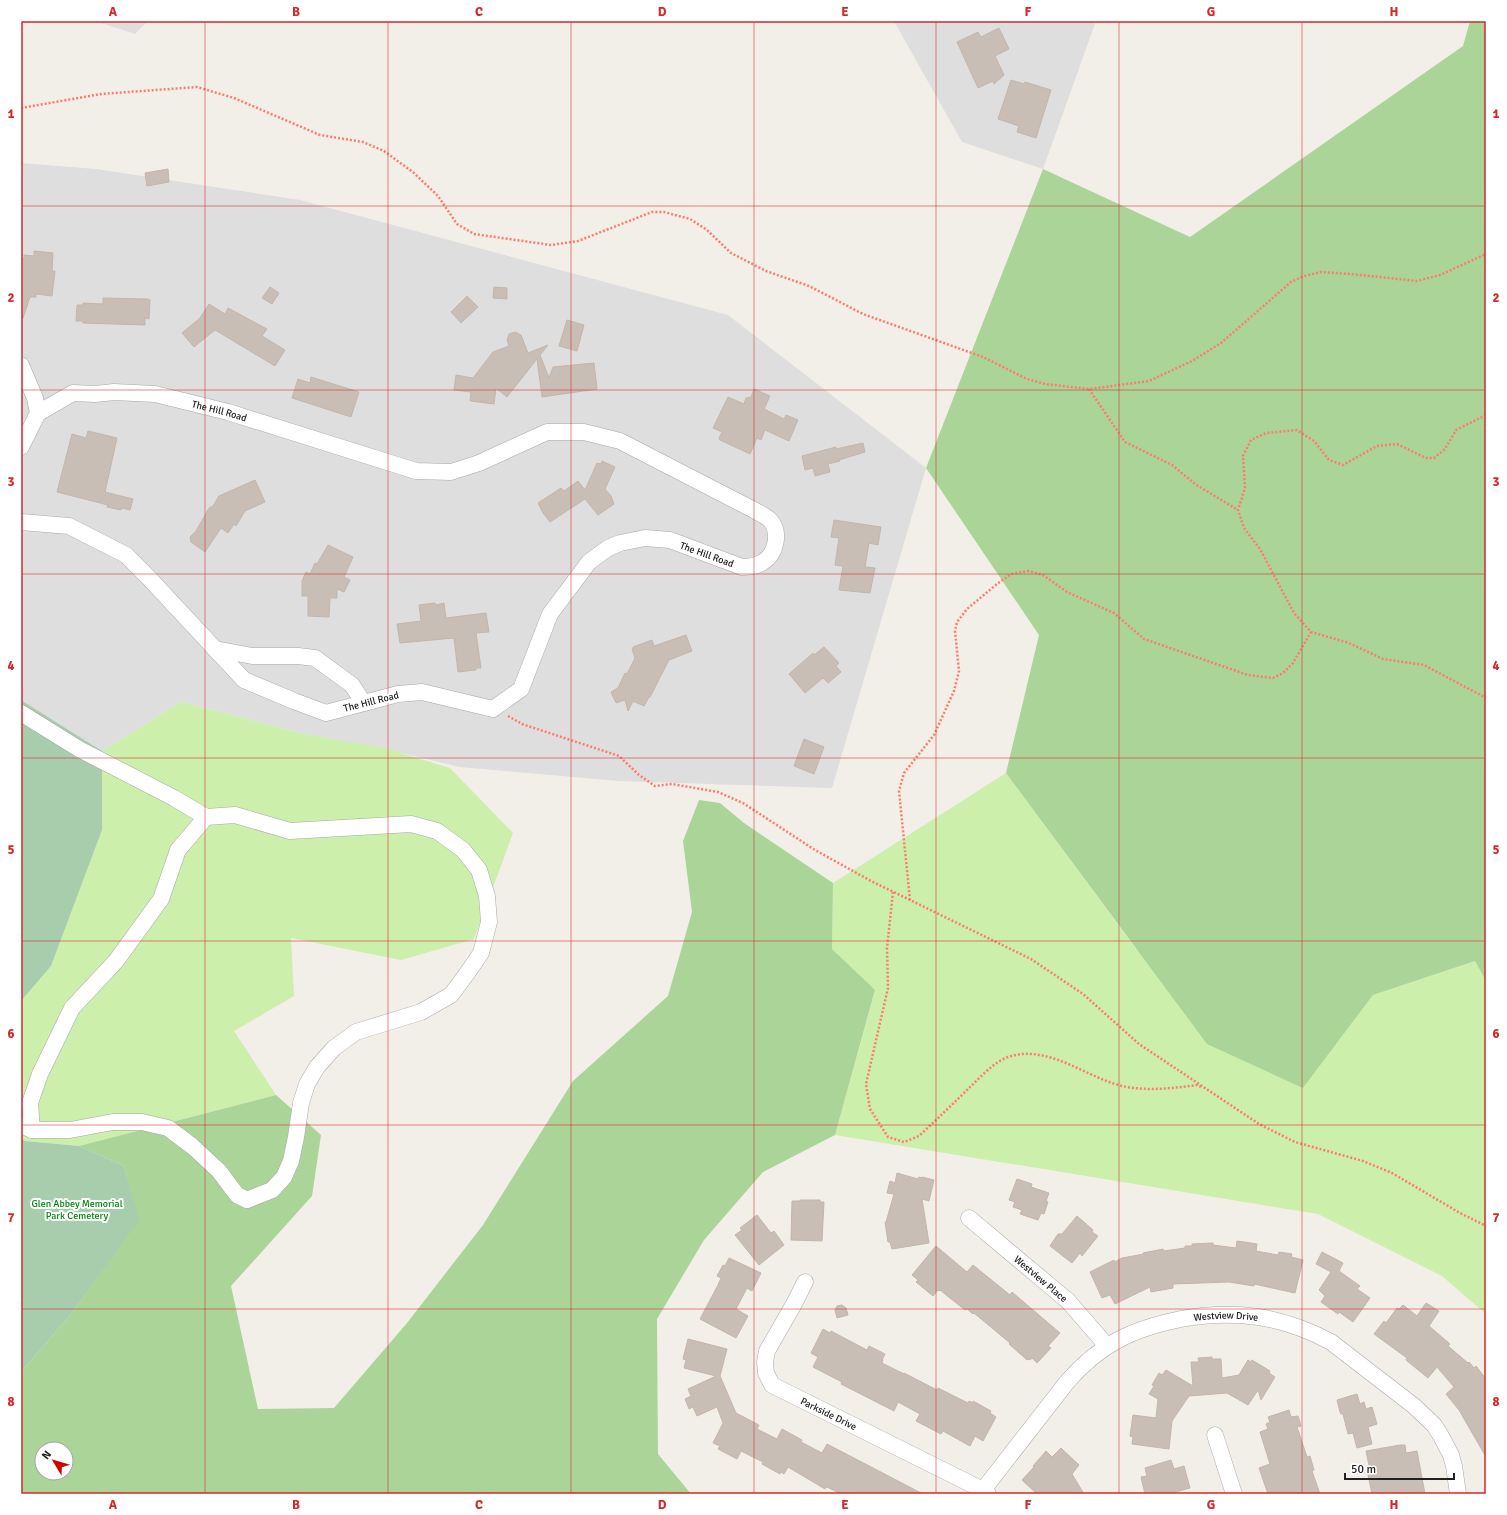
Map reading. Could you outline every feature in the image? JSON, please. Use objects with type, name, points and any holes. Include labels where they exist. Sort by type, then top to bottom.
[{"type":"street","points":[[21,365],[35,398],[38,413],[21,447]]},
{"type":"street","name":"The Hill Road","points":[[21,522],[69,526],[126,556],[148,577],[244,680],[326,713],[398,694],[422,692],[493,709],[521,689],[550,614],[580,572],[598,554],[608,548],[626,541],[645,538],[658,538],[670,540],[742,567],[750,567],[764,562],[770,556],[776,542],[774,526],[769,519],[620,442],[584,432],[547,432],[479,463],[451,472],[416,471],[228,412],[156,394],[114,392],[94,394],[73,393],[38,413]]},
{"type":"street","points":[[215,649],[252,656],[298,656],[315,658],[352,685],[363,702]]},
{"type":"street","points":[[21,713],[79,749],[174,798],[206,817],[235,816],[290,831],[411,824],[437,831],[463,850],[479,870],[487,896],[489,922],[481,954],[451,995],[422,1012],[356,1032],[334,1048],[317,1067],[307,1084],[301,1103],[292,1161],[284,1177],[272,1190],[258,1197],[247,1200],[237,1195],[219,1171],[192,1146],[168,1128],[142,1122],[113,1122],[70,1130],[26,1128],[30,1103],[40,1074],[72,1008],[116,961],[161,899],[178,850],[206,817]]},
{"type":"street","name":"Westview Place","points":[[969,1218],[1068,1301],[1107,1346]]},
{"type":"street","name":"Parkside Drive","points":[[806,1282],[767,1351],[765,1362],[766,1373],[772,1385],[985,1492]]},
{"type":"street","name":"Westview Drive","points":[[985,1492],[1067,1382],[1079,1368],[1107,1346],[1124,1336],[1161,1323],[1208,1315],[1235,1314],[1272,1319],[1304,1329],[1331,1342],[1414,1406],[1434,1425],[1451,1455],[1458,1494]]},
{"type":"street","points":[[1215,1436],[1234,1494]]},
{"type":"path","points":[[21,108],[101,94],[197,87],[234,98],[320,135],[363,142],[384,151],[414,172],[438,196],[457,224],[474,234],[551,246],[578,241],[652,212],[664,212],[690,220],[707,230],[731,254],[766,271],[809,286],[863,314],[983,357],[1027,379],[1045,384],[1089,389],[1149,380],[1192,361],[1221,343],[1291,282],[1304,276],[1321,272],[1417,281],[1440,275],[1486,254]]},
{"type":"path","points":[[1089,389],[1125,442],[1172,465],[1195,484],[1238,510]]},
{"type":"path","points":[[1486,415],[1456,430],[1445,449],[1434,458],[1426,458],[1397,444],[1377,446],[1342,465],[1329,460],[1314,442],[1297,430],[1266,433],[1251,440],[1243,456],[1245,488],[1238,510],[1244,528],[1260,549],[1294,613],[1311,632],[1349,643],[1383,659],[1424,665],[1486,698]]},
{"type":"path","points":[[910,900],[899,791],[904,773],[934,735],[954,691],[959,671],[955,631],[957,622],[967,609],[1011,574],[1029,571],[1043,575],[1067,592],[1114,613],[1144,639],[1248,675],[1273,678],[1283,673],[1293,663],[1311,632]]},
{"type":"path","points":[[493,709],[522,724],[619,756],[639,775],[655,786],[672,784],[679,785],[718,792],[737,800],[815,850],[893,892],[1031,959],[1083,994],[1139,1044],[1259,1124],[1295,1142],[1363,1161],[1392,1173],[1460,1213],[1486,1226]]},
{"type":"path","points":[[893,892],[887,948],[888,988],[866,1084],[870,1109],[888,1137],[904,1142],[919,1136],[992,1067],[1008,1058],[1024,1054],[1047,1056],[1104,1081],[1127,1087],[1157,1089],[1197,1085],[1212,1093]]},
{"type":"shaded area","points":[[95,21],[148,21],[135,34]]},
{"type":"shaded area","points":[[896,21],[1096,21],[1043,169],[962,142],[895,23]]},
{"type":"shaded area","points":[[21,163],[96,169],[300,200],[728,315],[926,468],[832,788],[618,781],[460,767],[393,751],[304,734],[181,702],[102,751],[21,700]]},
{"type":"green space","points":[[1470,21],[1486,21],[1486,981],[1475,961],[1373,995],[1303,1088],[1207,1044],[1006,773],[1039,635],[926,468],[1043,169],[1190,237],[1463,46]]},
{"type":"green space","points":[[21,700],[102,751],[102,830],[51,966],[21,1001]]},
{"type":"green space","points":[[181,702],[304,734],[385,748],[450,768],[513,833],[474,939],[401,960],[291,938],[294,996],[234,1031],[276,1095],[79,1146],[25,1141],[21,1139],[21,1001],[51,966],[102,830],[102,751]]},
{"type":"green space","points":[[1006,773],[1136,949],[1303,1088],[1373,995],[1475,961],[1486,981],[1486,1314],[1442,1276],[1318,1214],[835,1135],[875,991],[832,949],[833,883]]},
{"type":"green space","points":[[699,800],[720,803],[744,823],[833,883],[832,949],[875,990],[835,1135],[763,1172],[704,1240],[657,1319],[658,1454],[691,1494],[21,1494],[21,1372],[72,1313],[138,1220],[124,1166],[79,1146],[276,1095],[321,1135],[312,1196],[231,1286],[258,1409],[334,1408],[407,1323],[483,1225],[573,1081],[668,996],[692,912],[683,841]]},
{"type":"green space","name":"Glen Abbey Memorial Park Cemetery","points":[[21,1139],[25,1141],[79,1146],[124,1166],[139,1220],[72,1313],[21,1372]]},
{"type":"building","points":[[999,28],[1009,49],[995,56],[1004,75],[994,84],[993,81],[978,88],[957,42],[978,32],[981,37]]},
{"type":"building","points":[[1011,80],[1024,84],[1025,82],[1051,90],[1036,138],[1017,132],[1019,126],[998,119]]},
{"type":"building","points":[[168,169],[169,182],[147,186],[145,173]]},
{"type":"building","points":[[34,251],[53,253],[52,271],[55,271],[52,296],[36,294],[36,297],[30,297],[23,318],[21,318],[21,258],[24,259],[24,255],[34,256]]},
{"type":"building","points":[[270,287],[279,293],[272,304],[262,298]]},
{"type":"building","points":[[494,287],[507,288],[507,299],[493,298]]},
{"type":"building","points":[[467,296],[478,307],[461,323],[451,312]]},
{"type":"building","points":[[103,298],[148,299],[150,300],[149,319],[145,318],[145,325],[83,323],[83,321],[76,321],[77,305],[83,305],[83,303],[103,304]]},
{"type":"building","points":[[209,304],[225,314],[228,308],[267,329],[262,336],[285,350],[275,366],[215,330],[194,347],[182,333],[200,318]]},
{"type":"building","points":[[567,320],[584,325],[577,351],[559,346]]},
{"type":"building","points":[[515,332],[521,335],[528,353],[548,345],[540,355],[549,378],[553,367],[594,363],[597,389],[542,397],[537,359],[507,397],[496,388],[494,404],[470,401],[471,392],[454,390],[456,375],[473,378],[493,352],[509,346],[507,340],[509,334]]},
{"type":"building","points":[[311,377],[359,392],[351,417],[292,398],[298,379],[310,383]]},
{"type":"building","points":[[754,389],[770,396],[764,409],[784,419],[786,415],[798,420],[789,441],[765,430],[761,440],[757,438],[750,454],[720,440],[719,438],[722,432],[713,428],[728,397],[744,404],[746,398],[751,397]]},
{"type":"building","points":[[88,431],[117,438],[105,492],[133,499],[130,510],[107,507],[108,505],[57,492],[72,434],[86,438]]},
{"type":"building","points":[[863,443],[865,452],[828,464],[830,472],[815,476],[813,468],[805,470],[802,456],[836,447],[836,449]]},
{"type":"building","points":[[602,461],[615,467],[605,489],[611,496],[614,504],[598,515],[585,499],[550,522],[538,503],[561,488],[564,491],[578,481],[585,490],[597,463],[601,464]]},
{"type":"building","points":[[255,480],[265,502],[245,511],[236,526],[234,524],[228,533],[221,528],[205,552],[191,542],[190,537],[196,531],[209,508],[213,506],[219,496]]},
{"type":"building","points":[[834,520],[881,527],[878,545],[869,543],[865,567],[875,568],[870,593],[839,590],[843,566],[835,565],[839,538],[831,537]]},
{"type":"building","points":[[328,545],[353,557],[344,577],[350,580],[344,592],[337,589],[337,598],[330,598],[329,617],[308,616],[308,596],[302,596],[302,581],[306,572],[310,574],[315,563],[317,564]]},
{"type":"building","points":[[435,603],[436,605],[444,603],[446,618],[486,613],[489,632],[476,633],[481,668],[458,672],[454,638],[400,643],[397,624],[421,621],[419,605]]},
{"type":"building","points":[[686,635],[692,651],[669,660],[644,706],[633,701],[628,711],[625,700],[616,703],[611,692],[618,688],[625,673],[627,674],[635,658],[632,649],[633,647],[652,640],[654,646]]},
{"type":"building","points":[[824,647],[839,663],[836,666],[841,672],[828,683],[823,678],[805,693],[789,674],[813,653],[814,655]]},
{"type":"building","points":[[804,739],[824,747],[814,774],[794,766]]},
{"type":"building","points":[[897,1173],[918,1179],[919,1177],[922,1177],[934,1180],[929,1201],[922,1199],[929,1243],[892,1249],[890,1242],[888,1242],[885,1222],[894,1194],[887,1193],[890,1181],[895,1183]]},
{"type":"building","points":[[1017,1179],[1032,1184],[1031,1187],[1049,1193],[1044,1214],[1041,1213],[1038,1220],[1020,1214],[1022,1210],[1013,1207],[1015,1202],[1009,1200]]},
{"type":"building","points":[[820,1200],[820,1202],[824,1202],[822,1241],[791,1240],[792,1201]]},
{"type":"building","points":[[757,1215],[771,1233],[774,1231],[784,1245],[759,1265],[735,1235],[742,1230],[740,1228]]},
{"type":"building","points":[[1077,1216],[1093,1230],[1092,1232],[1098,1236],[1082,1256],[1080,1253],[1072,1263],[1050,1246],[1058,1234],[1062,1234]]},
{"type":"building","points":[[1237,1241],[1257,1244],[1256,1251],[1278,1255],[1279,1252],[1292,1254],[1291,1257],[1303,1260],[1295,1293],[1254,1284],[1254,1286],[1229,1282],[1173,1284],[1173,1288],[1151,1292],[1150,1287],[1115,1304],[1110,1295],[1102,1298],[1090,1272],[1114,1260],[1115,1262],[1122,1258],[1144,1254],[1143,1253],[1163,1249],[1164,1251],[1185,1248],[1185,1246],[1192,1246],[1192,1244],[1213,1243],[1213,1245],[1236,1248]]},
{"type":"building","points":[[936,1246],[967,1272],[973,1265],[1010,1295],[1012,1292],[1060,1333],[1048,1346],[1051,1348],[1037,1363],[1032,1358],[1027,1360],[1009,1344],[1010,1343],[974,1313],[973,1314],[967,1309],[965,1310],[940,1290],[938,1290],[933,1296],[916,1282],[918,1280],[912,1275]]},
{"type":"building","points":[[1322,1252],[1343,1263],[1339,1271],[1360,1286],[1357,1289],[1370,1298],[1353,1322],[1321,1302],[1325,1296],[1319,1290],[1331,1272],[1316,1264]]},
{"type":"building","points":[[729,1258],[761,1273],[752,1291],[747,1288],[736,1309],[748,1316],[736,1338],[700,1319],[721,1278],[717,1276]]},
{"type":"building","points":[[1426,1303],[1439,1311],[1429,1326],[1450,1344],[1448,1346],[1468,1363],[1469,1362],[1474,1368],[1476,1366],[1486,1379],[1486,1457],[1459,1410],[1446,1394],[1454,1387],[1437,1367],[1428,1378],[1406,1360],[1407,1358],[1374,1334],[1384,1321],[1386,1323],[1397,1308],[1399,1309],[1403,1305],[1417,1316]]},
{"type":"building","points":[[842,1305],[846,1308],[848,1315],[837,1318],[835,1310],[837,1306]]},
{"type":"building","points":[[823,1329],[830,1333],[831,1331],[867,1350],[869,1346],[885,1354],[882,1363],[904,1374],[937,1390],[938,1388],[968,1403],[969,1401],[973,1403],[973,1401],[991,1411],[990,1413],[996,1417],[983,1441],[975,1436],[970,1446],[943,1431],[941,1434],[916,1421],[920,1414],[898,1402],[894,1411],[841,1384],[842,1382],[813,1367],[818,1357],[811,1353]]},
{"type":"building","points":[[688,1339],[727,1349],[720,1376],[736,1413],[759,1425],[757,1429],[777,1439],[782,1429],[802,1440],[801,1442],[822,1453],[827,1444],[923,1494],[841,1494],[826,1487],[825,1489],[788,1467],[784,1474],[781,1472],[780,1474],[762,1464],[763,1462],[741,1451],[737,1459],[718,1449],[720,1446],[713,1443],[723,1423],[717,1407],[697,1416],[693,1407],[689,1409],[685,1399],[691,1396],[688,1389],[716,1376],[684,1368],[686,1360],[683,1359]]},
{"type":"building","points":[[1212,1357],[1212,1359],[1221,1359],[1222,1378],[1239,1375],[1248,1360],[1251,1362],[1252,1360],[1270,1371],[1269,1373],[1275,1377],[1261,1400],[1258,1390],[1248,1405],[1227,1393],[1189,1396],[1172,1421],[1169,1449],[1132,1444],[1133,1437],[1130,1436],[1133,1415],[1156,1418],[1158,1399],[1149,1394],[1159,1373],[1162,1375],[1166,1370],[1193,1386],[1191,1362],[1199,1362],[1198,1358]]},
{"type":"building","points":[[1357,1394],[1360,1404],[1364,1402],[1366,1409],[1372,1407],[1377,1424],[1368,1427],[1372,1444],[1357,1448],[1353,1433],[1348,1434],[1343,1414],[1340,1412],[1337,1400]]},
{"type":"building","points":[[1289,1410],[1291,1417],[1298,1416],[1301,1426],[1297,1427],[1307,1457],[1310,1456],[1314,1470],[1312,1471],[1320,1494],[1268,1494],[1259,1468],[1270,1464],[1260,1432],[1268,1429],[1266,1424],[1270,1422],[1268,1417]]},
{"type":"building","points":[[1405,1445],[1406,1453],[1417,1451],[1425,1494],[1372,1494],[1367,1470],[1370,1470],[1366,1451]]},
{"type":"building","points":[[1061,1448],[1079,1465],[1072,1474],[1084,1494],[1037,1494],[1022,1480],[1046,1451],[1052,1457]]},
{"type":"building","points":[[1171,1460],[1174,1469],[1184,1466],[1190,1488],[1168,1494],[1145,1494],[1141,1477],[1147,1476],[1145,1468]]}]
